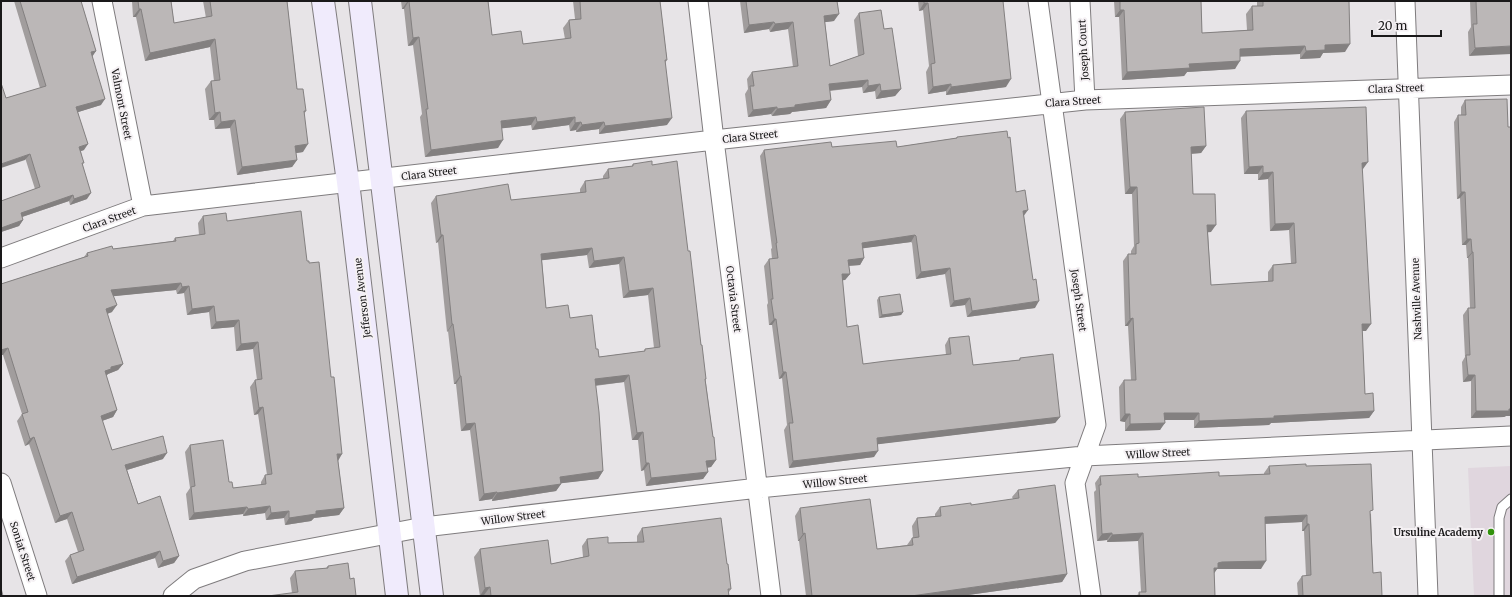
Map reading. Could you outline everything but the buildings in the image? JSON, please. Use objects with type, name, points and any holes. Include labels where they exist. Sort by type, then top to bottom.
[{"type":"street","name":"Valmont Street","points":[[102,1],[143,206]]},
{"type":"street","name":"Jefferson Avenue","points":[[323,1],[348,182],[397,596]]},
{"type":"street","points":[[360,1],[432,596]]},
{"type":"street","name":"Octavia Street","points":[[698,1],[771,596]]},
{"type":"street","name":"Joseph Street","points":[[1038,1],[1096,425],[1075,483],[1091,596]]},
{"type":"street","name":"Joseph Court","points":[[1080,1],[1086,100]]},
{"type":"street","name":"Nashville Avenue","points":[[1405,1],[1428,596]]},
{"type":"street","name":"Clara Street","points":[[1,258],[143,206],[714,140],[1086,100],[1511,85]]},
{"type":"street","name":"Willow Street","points":[[173,596],[194,579],[245,560],[424,527],[758,488],[1084,456],[1511,436]]},
{"type":"street","name":"Soniat Street","points":[[1,483],[37,596]]},
{"type":"lane","points":[[1499,596],[1499,518],[1502,507],[1511,500]]},
{"type":"shaded area","name":"Ursuline Academy","points":[[1511,466],[1511,596],[1474,596],[1468,468]]},
{"type":"place","name":"Ursuline Academy","points":[[1491,532]]}]
